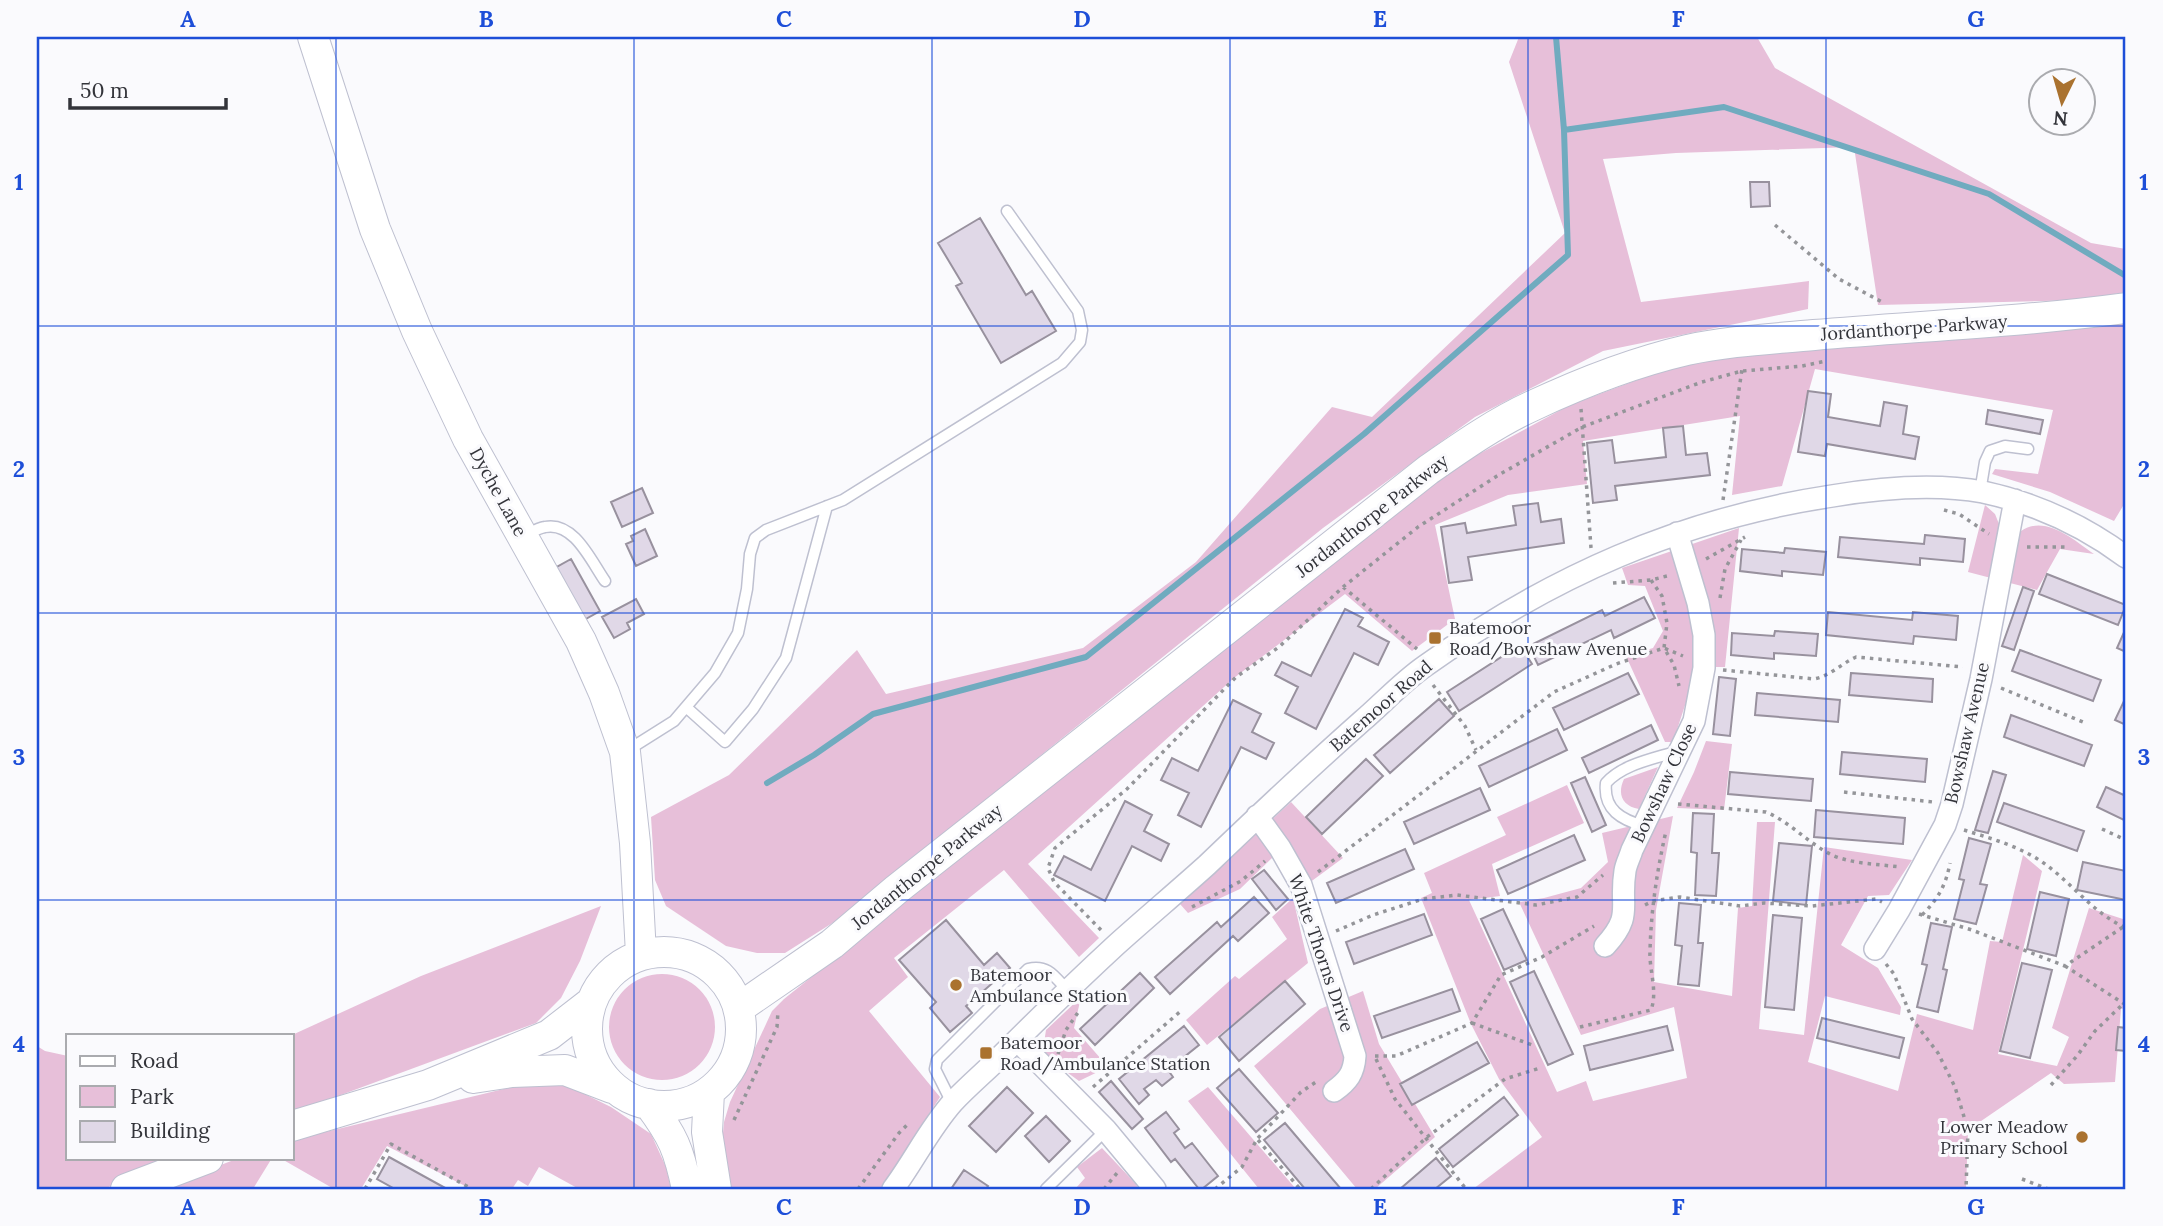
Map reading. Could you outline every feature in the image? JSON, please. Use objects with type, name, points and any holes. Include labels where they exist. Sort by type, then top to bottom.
[{"type":"main road","name":"Dyche Lane","points":[[313,37],[375,229],[417,331],[468,439],[581,641],[625,752],[635,843],[641,954]]},
{"type":"main road","name":"Jordanthorpe Parkway","points":[[739,1008],[832,944],[1428,470],[1478,435],[1531,406],[1630,368],[1688,350],[1892,328],[2006,322],[2126,308]]},
{"type":"main road","points":[[428,1085],[512,1072],[565,1070],[613,1088],[636,1102],[663,1107],[688,1103],[709,1092],[728,1073],[735,1061],[742,1035],[739,1008],[723,978],[702,960],[668,950],[641,954],[612,970],[602,980],[589,1004],[585,1031],[596,1067],[613,1088]]},
{"type":"main road","points":[[294,1125],[428,1085],[549,1035],[589,1004]]},
{"type":"main road","points":[[709,1092],[707,1132],[716,1189]]},
{"type":"main road","points":[[649,1104],[670,1131],[681,1160],[687,1189]]},
{"type":"main road","points":[[126,1189],[203,1160]]},
{"type":"street","name":"Batemoor Road","points":[[893,1189],[952,1103],[1017,1040],[1077,996],[1116,945],[1426,665],[1544,590],[1592,567],[1677,533],[1720,520],[1787,502],[1908,489],[1980,492],[2015,500],[2067,521],[2126,557]]},
{"type":"street","name":"Bowshaw Avenue","points":[[1875,949],[1945,825],[1952,804],[1982,674],[2015,500]]},
{"type":"street","name":"Bowshaw Close","points":[[1605,946],[1619,931],[1625,915],[1625,870],[1694,721],[1704,668],[1704,635],[1698,603],[1677,533]]},
{"type":"street","name":"White Thorns Drive","points":[[1257,816],[1280,848],[1301,885],[1318,939],[1365,1056],[1345,1083],[1329,1084]]},
{"type":"street","points":[[1017,1040],[1106,1130],[1155,1189]]},
{"type":"lane","points":[[625,752],[674,721],[715,673],[738,634],[747,589],[750,554],[755,538],[766,530],[843,500],[915,457],[944,435],[994,407],[1062,363],[1080,342],[1082,330],[1078,311],[1007,211]]},
{"type":"lane","points":[[1980,492],[1985,462],[1990,451],[2004,446],[2028,449]]},
{"type":"lane","points":[[686,707],[725,742],[752,709],[786,658],[827,506]]},
{"type":"lane","points":[[523,537],[544,527],[568,531],[605,581]]},
{"type":"lane","points":[[1644,826],[1624,820],[1614,811],[1608,801],[1606,783],[1612,776],[1635,765],[1681,750]]},
{"type":"lane","points":[[952,1103],[935,1069],[937,1060],[1028,969],[1048,969],[1077,996]]},
{"type":"lane","points":[[1046,1189],[1106,1130]]},
{"type":"path","points":[[1775,225],[1839,279],[1893,308]]},
{"type":"path","points":[[1720,520],[1746,342]]},
{"type":"path","points":[[1116,945],[1054,882],[1048,868],[1055,848],[1127,789],[1237,677],[1279,647],[1343,587],[1418,527],[1497,476],[1582,427],[1702,382],[1742,371],[1829,361]]},
{"type":"path","points":[[1580,386],[1592,567]]},
{"type":"path","points":[[1651,580],[1662,596],[1667,623],[1664,648],[1674,665],[1680,691]]},
{"type":"path","points":[[1343,587],[1426,665],[1465,726],[1476,750]]},
{"type":"path","points":[[1301,885],[1554,692],[1616,664],[1664,648],[1704,668],[1814,679],[1827,676],[1843,663],[1856,657],[1982,674],[2083,722]]},
{"type":"path","points":[[1844,792],[1952,804]]},
{"type":"path","points":[[1673,813],[1677,804],[1766,812],[1778,817],[1830,854],[1844,859],[1920,870]]},
{"type":"path","points":[[1580,1027],[1651,1010],[1654,1001],[1650,954],[1653,901],[1670,823]]},
{"type":"path","points":[[1945,825],[2003,841],[2048,866],[2086,902],[2126,928]]},
{"type":"path","points":[[2102,829],[2126,840]]},
{"type":"path","points":[[1189,909],[1241,881],[1280,848]]},
{"type":"path","points":[[1318,939],[1373,915],[1423,899],[1457,895],[1536,905],[1577,897],[1632,850]]},
{"type":"path","points":[[1365,1056],[1396,1056],[1472,1023],[1501,975],[1542,957],[1594,925],[1605,946]]},
{"type":"path","points":[[1875,949],[1894,974],[1912,1019],[1938,1053],[1955,1087],[1968,1130],[1966,1189]]},
{"type":"path","points":[[2051,1085],[2095,1031],[2125,1004],[2065,966]]},
{"type":"path","points":[[732,1128],[780,1016],[770,986]]},
{"type":"path","points":[[1051,1073],[1077,996]]},
{"type":"path","points":[[1078,1100],[1182,1010]]},
{"type":"path","points":[[1472,1023],[1535,1046]]},
{"type":"path","points":[[1365,1056],[1395,1099],[1466,1189]]},
{"type":"path","points":[[1371,1189],[1427,1137],[1505,1079],[1540,1068]]},
{"type":"path","points":[[1215,1189],[1242,1167],[1257,1139],[1301,1092],[1329,1084]]},
{"type":"path","points":[[858,1189],[899,1133],[917,1115]]},
{"type":"path","points":[[1257,1139],[1300,1189]]},
{"type":"path","points":[[365,1189],[391,1144],[472,1189]]},
{"type":"path","points":[[2022,1179],[2048,1189]]},
{"type":"green space","points":[[1519,37],[1757,37],[1775,68],[2091,243],[2126,249],[2126,292],[2082,300],[1878,305],[1854,147],[1676,153],[1603,159],[1641,302],[1809,281],[1808,309],[1603,351],[1475,417],[1323,528],[834,922],[785,953],[757,953],[726,946],[666,906],[655,880],[651,817],[729,775],[857,650],[886,694],[1083,648],[1196,562],[1332,407],[1372,417],[1565,233],[1509,62]]},
{"type":"green space","points":[[2126,320],[2126,501],[2114,521],[2050,492],[1992,474],[1995,469],[2038,474],[2053,410],[1815,369],[1782,486],[1732,495],[1740,416],[1583,441],[1587,484],[1508,495],[1435,525],[1455,619],[1412,651],[1345,594],[1234,678],[1028,864],[1099,938],[1079,957],[1004,870],[894,958],[908,977],[869,1011],[940,1097],[881,1188],[731,1189],[722,1144],[724,1122],[730,1102],[772,1011],[1436,477],[1570,405],[1688,361]]},
{"type":"green space","points":[[1985,505],[1995,514],[1999,524],[2020,532],[2039,525],[2049,527],[2094,554],[2060,549],[2037,590],[1968,572]]},
{"type":"green space","points":[[1739,528],[1725,667],[1693,667],[1690,690],[1673,742],[1665,742],[1626,656],[1653,648],[1663,631],[1645,586],[1628,585],[1622,568]]},
{"type":"green space","points":[[1706,741],[1732,744],[1724,810],[1677,808],[1694,772]]},
{"type":"green space","points":[[1658,767],[1639,809],[1625,802],[1621,794],[1624,779]]},
{"type":"green space","points":[[1567,785],[1584,823],[1492,864],[1500,896],[1469,900],[1557,1092],[1586,1081],[1593,1101],[1687,1078],[1674,1007],[1581,1035],[1519,902],[1581,888],[1608,862],[1602,833],[1673,816],[1656,910],[1654,982],[1732,996],[1738,908],[1752,906],[1757,822],[1775,822],[1759,1029],[1804,1035],[1824,847],[1912,860],[1889,895],[1868,896],[1841,945],[1878,968],[1901,1007],[1900,1015],[1825,996],[1808,1062],[1898,1091],[1917,1014],[1973,1030],[1990,941],[2002,942],[2023,855],[2042,871],[1998,1054],[2057,1066],[2069,1037],[2052,1028],[2089,908],[2126,920],[2126,1008],[2121,1009],[2115,1082],[2064,1084],[2051,1073],[1968,1130],[1966,1189],[1473,1189],[1542,1137],[1499,1079],[1471,1024],[1421,898],[1432,893],[1424,873],[1506,835],[1497,817]]},
{"type":"green space","points":[[1291,802],[1343,858],[1309,883],[1274,856],[1240,889],[1188,913],[1180,904]]},
{"type":"green space","points":[[1293,898],[1308,963],[1207,1045],[1186,1020],[1235,976],[1239,979],[1287,939],[1272,917]]},
{"type":"green space","points":[[601,906],[580,961],[561,998],[536,1023],[294,1112],[294,1034],[421,976]]},
{"type":"green space","points":[[662,974],[682,978],[700,989],[711,1007],[715,1027],[711,1047],[700,1065],[682,1076],[662,1080],[642,1076],[624,1065],[613,1047],[609,1027],[613,1007],[624,989],[642,978]]},
{"type":"green space","points":[[1363,991],[1379,1044],[1435,1137],[1375,1189],[1357,1189],[1254,1066],[1320,1009]]},
{"type":"green space","points":[[1081,997],[1074,1028],[1108,1067],[1079,1081],[1046,1057],[1044,1043],[1046,1030]]},
{"type":"green space","points":[[37,1046],[45,1051],[66,1056],[66,1160],[174,1160],[104,1189],[37,1189]]},
{"type":"green space","points":[[525,1084],[568,1086],[611,1107],[651,1134],[666,1167],[671,1189],[579,1189],[539,1167],[528,1186],[518,1180],[512,1189],[471,1189],[387,1146],[361,1189],[334,1189],[283,1160],[294,1160],[294,1140]]},
{"type":"green space","points":[[1208,1087],[1296,1189],[1259,1189],[1188,1101]]},
{"type":"green space","points":[[1102,1148],[1139,1189],[1075,1189],[1085,1178],[1077,1167]]},
{"type":"green space","points":[[234,1160],[271,1160],[253,1189],[158,1189]]},
{"type":"building","points":[[1750,182],[1769,182],[1770,206],[1751,207]]},
{"type":"building","points":[[980,218],[1026,295],[1032,291],[1056,331],[1001,363],[956,286],[962,283],[938,243]]},
{"type":"building","points":[[1808,391],[1831,394],[1828,417],[1880,426],[1884,402],[1907,406],[1903,434],[1919,437],[1915,459],[1827,444],[1825,456],[1798,452]]},
{"type":"building","points":[[1988,410],[2043,420],[2040,434],[1986,424]]},
{"type":"building","points":[[1683,426],[1686,455],[1707,453],[1710,475],[1615,486],[1617,500],[1593,503],[1587,443],[1612,440],[1615,463],[1666,457],[1663,428]]},
{"type":"building","points":[[642,488],[653,513],[622,527],[611,502]]},
{"type":"building","points":[[1538,503],[1541,522],[1561,519],[1564,543],[1468,557],[1472,580],[1449,583],[1441,527],[1465,523],[1467,533],[1516,525],[1513,506]]},
{"type":"building","points":[[645,529],[657,556],[636,566],[626,544],[633,541],[631,536]]},
{"type":"building","points":[[1925,535],[1965,539],[1963,562],[1920,558],[1920,565],[1838,557],[1840,537],[1924,544]]},
{"type":"building","points":[[1785,548],[1826,552],[1823,575],[1782,571],[1782,576],[1740,571],[1742,549],[1784,553]]},
{"type":"building","points":[[571,559],[600,611],[584,620],[555,568]]},
{"type":"building","points":[[2047,574],[2126,605],[2118,625],[2039,594]]},
{"type":"building","points":[[2023,587],[2034,591],[2014,650],[2002,646]]},
{"type":"building","points":[[1644,597],[1655,618],[1614,638],[1611,630],[1538,665],[1529,646],[1602,610],[1605,616]]},
{"type":"building","points":[[636,599],[644,614],[627,623],[630,629],[614,638],[602,617]]},
{"type":"building","points":[[1345,609],[1363,618],[1358,626],[1389,642],[1378,665],[1354,653],[1316,729],[1285,713],[1298,687],[1275,675],[1282,662],[1311,676]]},
{"type":"building","points":[[1828,612],[1912,620],[1913,612],[1958,616],[1956,640],[1914,636],[1913,644],[1826,635]]},
{"type":"building","points":[[1775,631],[1818,634],[1816,656],[1774,653],[1774,659],[1731,655],[1732,633],[1774,636]]},
{"type":"building","points":[[2126,631],[2126,652],[2117,648]]},
{"type":"building","points":[[1520,645],[1532,664],[1459,711],[1447,692]]},
{"type":"building","points":[[2020,650],[2101,680],[2093,701],[2012,671]]},
{"type":"building","points":[[1628,673],[1639,694],[1564,730],[1553,708]]},
{"type":"building","points":[[1851,673],[1933,679],[1932,702],[1849,695]]},
{"type":"building","points":[[1719,677],[1736,679],[1730,736],[1713,734]]},
{"type":"building","points":[[1757,693],[1840,700],[1838,722],[1755,715]]},
{"type":"building","points":[[1439,699],[1454,716],[1390,773],[1374,755]]},
{"type":"building","points":[[1233,700],[1261,714],[1252,732],[1274,743],[1266,759],[1241,747],[1201,827],[1178,815],[1189,793],[1161,780],[1172,758],[1198,771]]},
{"type":"building","points":[[2124,701],[2126,702],[2126,725],[2115,720]]},
{"type":"building","points":[[2011,715],[2092,745],[2084,766],[2004,737]]},
{"type":"building","points":[[1651,725],[1658,740],[1589,773],[1582,758]]},
{"type":"building","points":[[1557,729],[1567,750],[1489,787],[1479,766]]},
{"type":"building","points":[[1842,752],[1927,759],[1925,782],[1840,774]]},
{"type":"building","points":[[1366,759],[1383,776],[1322,834],[1306,817]]},
{"type":"building","points":[[1993,771],[2006,775],[1988,833],[1975,830]]},
{"type":"building","points":[[1730,772],[1813,779],[1811,801],[1728,794]]},
{"type":"building","points":[[1585,777],[1606,825],[1592,832],[1571,783]]},
{"type":"building","points":[[2106,787],[2126,796],[2126,821],[2097,807]]},
{"type":"building","points":[[1480,788],[1490,810],[1414,844],[1404,822]]},
{"type":"building","points":[[1125,801],[1152,815],[1144,831],[1169,844],[1161,861],[1132,846],[1105,901],[1054,875],[1064,856],[1091,870]]},
{"type":"building","points":[[2004,803],[2084,831],[2077,851],[1997,822]]},
{"type":"building","points":[[1816,810],[1905,818],[1903,844],[1814,837]]},
{"type":"building","points":[[1693,813],[1714,814],[1712,853],[1719,853],[1716,896],[1695,895],[1697,853],[1691,852]]},
{"type":"building","points":[[1574,835],[1585,860],[1508,894],[1497,870]]},
{"type":"building","points":[[1969,838],[1991,844],[1980,884],[1987,885],[1976,924],[1954,919],[1964,880],[1959,879]]},
{"type":"building","points":[[1779,843],[1812,846],[1806,905],[1773,901]]},
{"type":"building","points":[[1405,849],[1414,869],[1336,903],[1327,883]]},
{"type":"building","points":[[2083,862],[2126,871],[2126,900],[2077,890]]},
{"type":"building","points":[[1264,870],[1288,899],[1276,910],[1252,879]]},
{"type":"building","points":[[2040,892],[2069,899],[2056,956],[2027,949]]},
{"type":"building","points":[[1254,897],[1269,913],[1238,941],[1233,936],[1170,994],[1155,977],[1217,922],[1221,927]]},
{"type":"building","points":[[1679,903],[1701,905],[1698,943],[1703,943],[1699,986],[1678,984],[1682,946],[1675,945]]},
{"type":"building","points":[[1503,909],[1527,960],[1504,970],[1481,919]]},
{"type":"building","points":[[1424,914],[1432,935],[1354,964],[1346,942]]},
{"type":"building","points":[[1773,915],[1802,918],[1794,1010],[1765,1007]]},
{"type":"building","name":"Batemoor Ambulance Station","points":[[946,920],[984,965],[997,953],[1010,968],[966,1006],[972,1013],[950,1032],[930,1008],[936,1002],[899,960]]},
{"type":"building","points":[[1931,923],[1952,927],[1938,1012],[1917,1007],[1927,965],[1922,964]]},
{"type":"building","points":[[2022,963],[2052,970],[2030,1058],[2000,1051]]},
{"type":"building","points":[[1534,971],[1573,1054],[1548,1065],[1510,982]]},
{"type":"building","points":[[1140,973],[1154,988],[1095,1045],[1080,1029]]},
{"type":"building","points":[[1285,981],[1305,1004],[1239,1061],[1219,1037]]},
{"type":"building","points":[[1452,989],[1460,1011],[1382,1038],[1374,1016]]},
{"type":"building","points":[[1822,1018],[1904,1038],[1899,1058],[1817,1038]]},
{"type":"building","points":[[1184,1026],[1199,1045],[1168,1070],[1173,1077],[1162,1086],[1156,1080],[1144,1089],[1149,1095],[1139,1104],[1119,1079]]},
{"type":"building","points":[[1667,1026],[1673,1050],[1590,1070],[1584,1046]]},
{"type":"building","points":[[2118,1027],[2126,1028],[2126,1051],[2116,1050]]},
{"type":"building","points":[[1477,1042],[1489,1063],[1412,1105],[1400,1084]]},
{"type":"building","points":[[1239,1069],[1278,1113],[1256,1132],[1217,1088]]},
{"type":"building","points":[[1111,1081],[1143,1119],[1132,1129],[1099,1092]]},
{"type":"building","points":[[1007,1087],[1033,1113],[996,1152],[969,1126]]},
{"type":"building","points":[[1504,1097],[1518,1115],[1453,1167],[1439,1149]]},
{"type":"building","points":[[1166,1112],[1179,1129],[1174,1133],[1185,1148],[1192,1143],[1218,1176],[1202,1189],[1199,1189],[1175,1159],[1171,1162],[1145,1128]]},
{"type":"building","points":[[1046,1116],[1070,1141],[1049,1162],[1025,1136]]},
{"type":"building","points":[[1285,1123],[1341,1189],[1305,1189],[1264,1140]]},
{"type":"building","points":[[389,1157],[447,1189],[395,1189],[377,1179]]},
{"type":"building","points":[[1436,1158],[1451,1176],[1435,1189],[1400,1189]]},
{"type":"building","points":[[964,1170],[988,1186],[986,1189],[951,1189]]},
{"type":"waterway","points":[[767,783],[814,755],[873,714],[1086,657],[1364,434],[1568,255],[1564,130],[1556,37]]},
{"type":"waterway","points":[[1564,130],[1724,107],[1989,194],[2126,276]]},
{"type":"place","name":"Batemoor Road/Bowshaw Avenue","points":[[1435,638]]},
{"type":"place","name":"Batemoor Ambulance Station","points":[[956,985]]},
{"type":"place","name":"Batemoor Road/Ambulance Station","points":[[986,1053]]},
{"type":"place","name":"Lower Meadow Primary School","points":[[2082,1137]]}]
